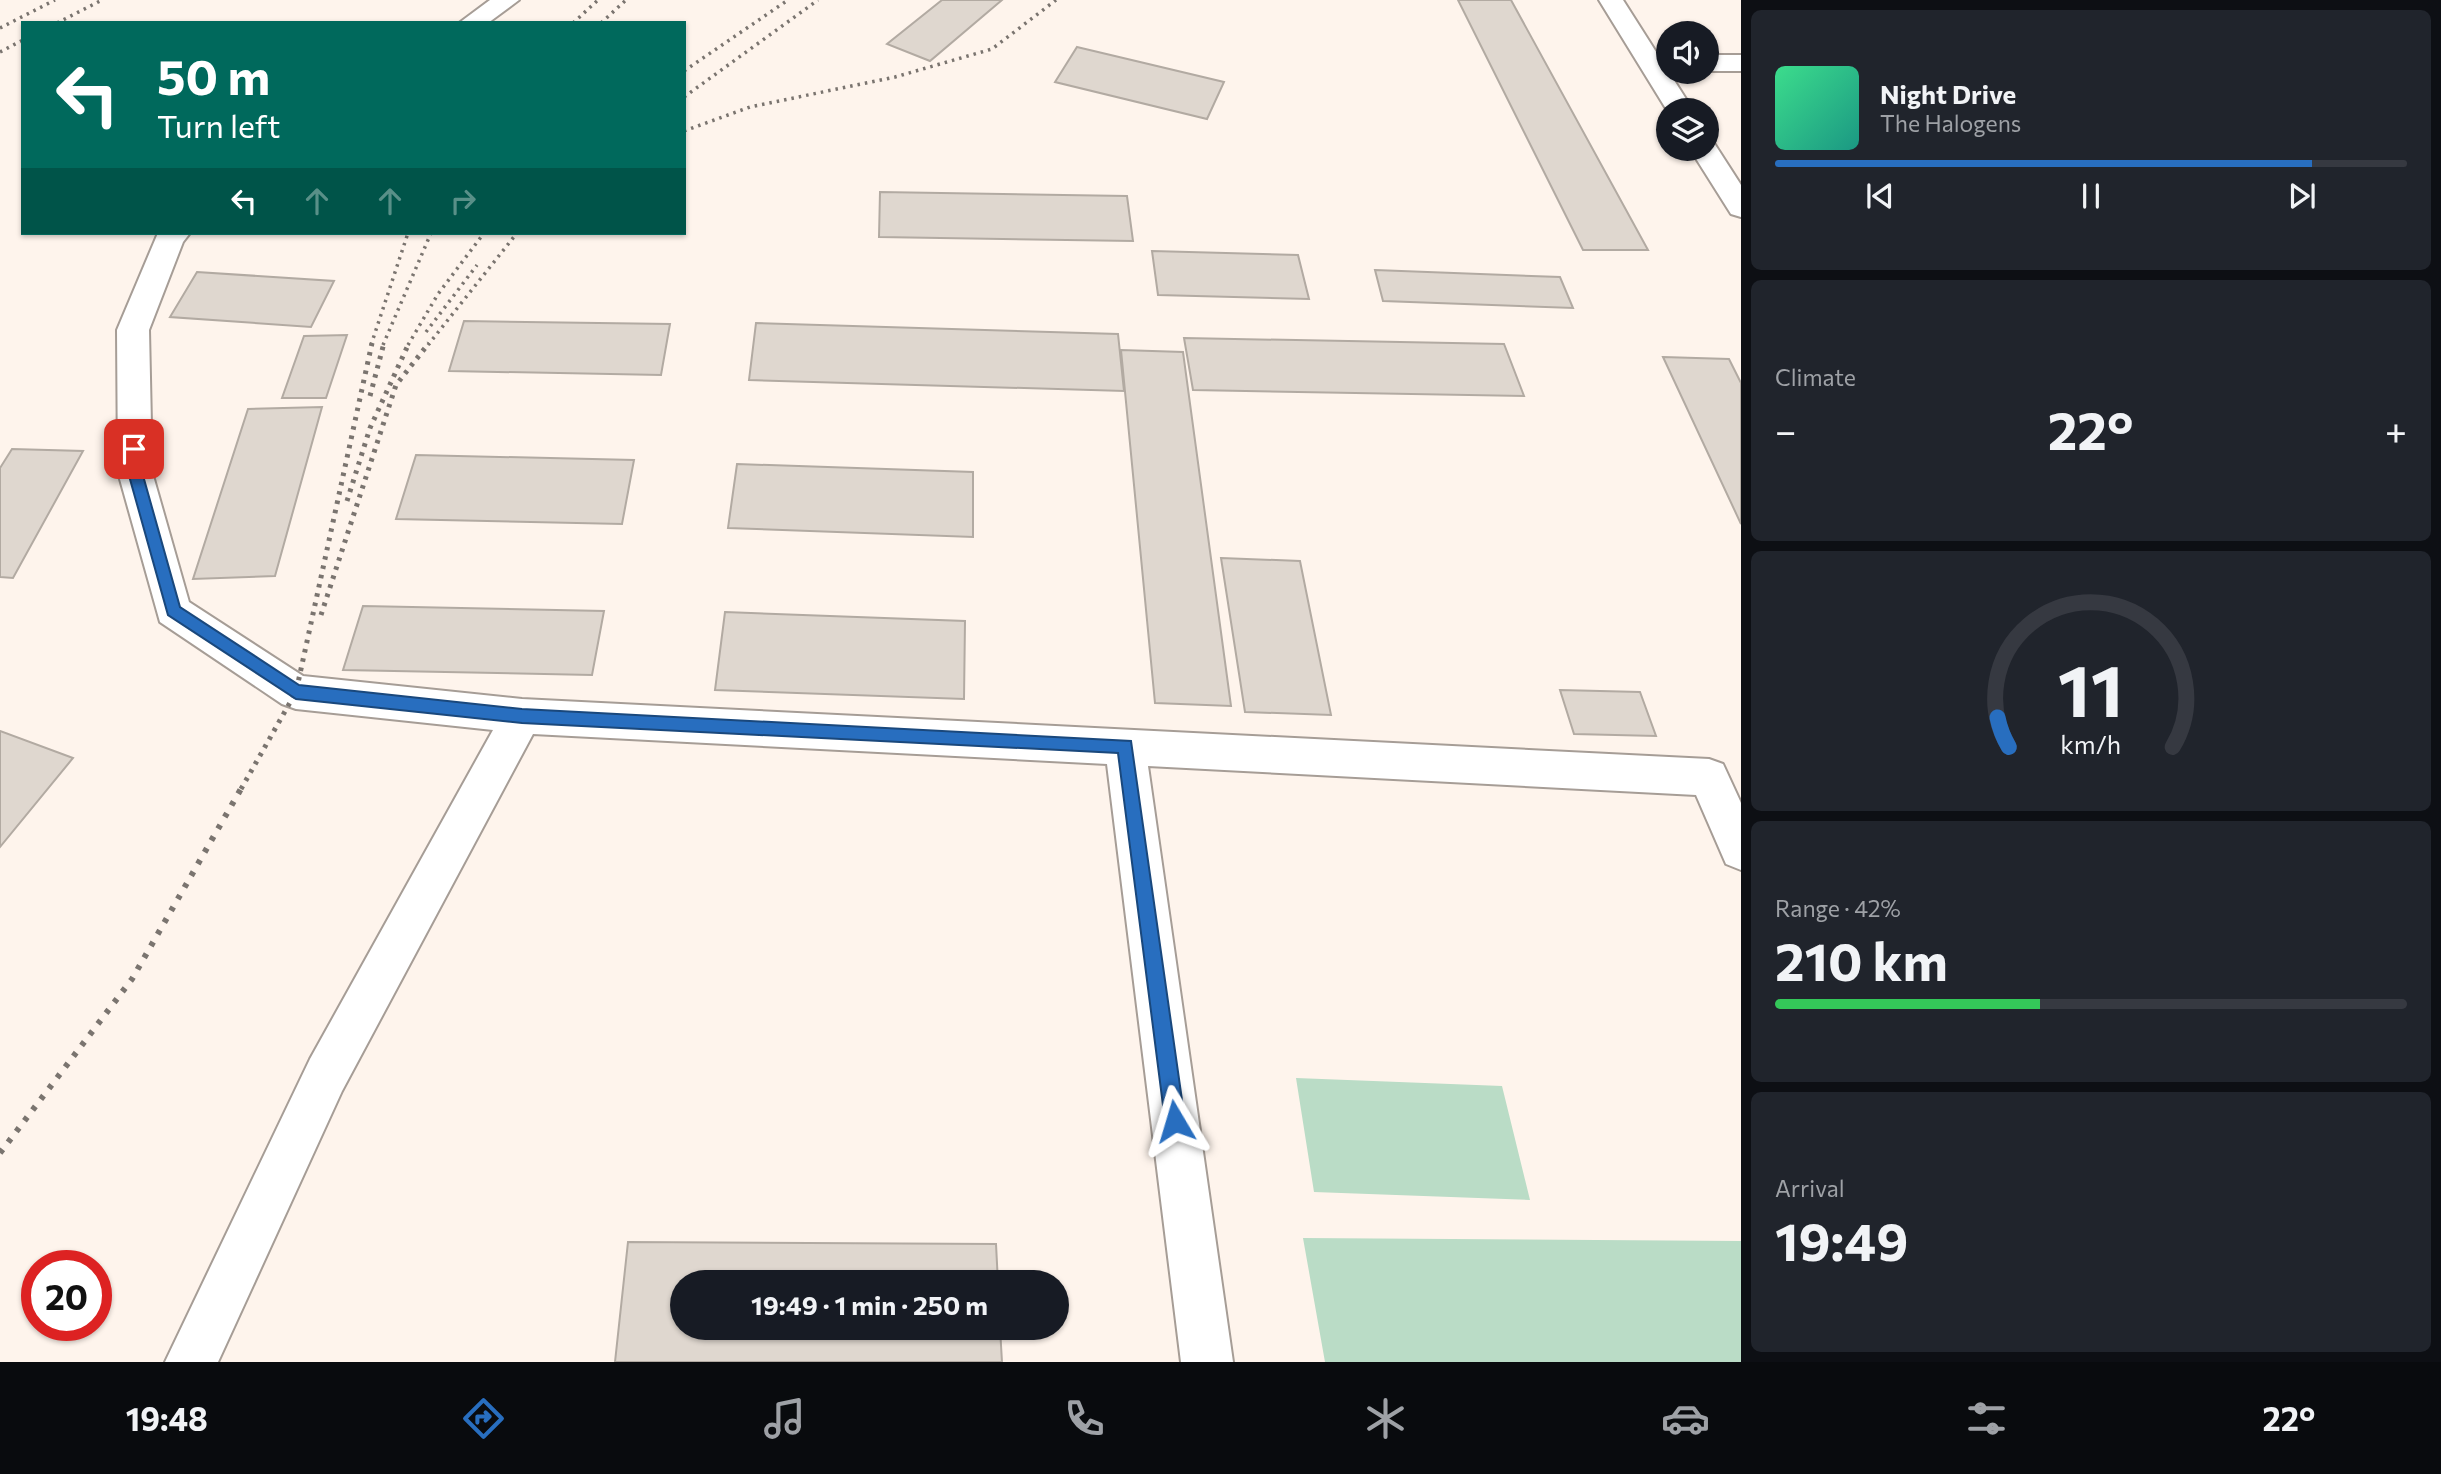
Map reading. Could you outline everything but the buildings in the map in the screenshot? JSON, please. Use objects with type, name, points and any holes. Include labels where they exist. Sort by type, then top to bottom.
[{"type":"street","points":[[474,21],[507,0]]},
{"type":"street","points":[[1611,0],[1656,60]]},
{"type":"street","points":[[1719,63],[1741,62]]},
{"type":"street","points":[[1712,161],[1741,208]]},
{"type":"street","points":[[172,235],[133,330],[135,472],[173,611],[296,692],[522,716],[1709,777],[1741,850]]},
{"type":"street","points":[[191,1362],[326,1075],[522,716]]},
{"type":"street","points":[[1125,746],[1207,1362]]},
{"type":"green space","points":[[1296,1078],[1502,1086],[1530,1200],[1314,1192]]},
{"type":"green space","points":[[1303,1238],[1741,1241],[1741,1362],[1325,1362]]},
{"type":"railway","points":[[0,28],[55,0]]},
{"type":"railway","points":[[61,21],[102,0]]},
{"type":"railway","points":[[575,21],[598,0]]},
{"type":"railway","points":[[603,21],[626,0]]},
{"type":"railway","points":[[686,70],[788,0]]},
{"type":"railway","points":[[686,96],[818,0]]},
{"type":"railway","points":[[686,130],[750,107],[895,77],[992,49],[1056,0]]},
{"type":"railway","points":[[0,52],[21,41]]},
{"type":"railway","points":[[371,345],[407,235]]},
{"type":"railway","points":[[383,345],[430,235]]},
{"type":"railway","points":[[408,344],[438,294],[482,235]]},
{"type":"railway","points":[[428,345],[515,235]]},
{"type":"railway","points":[[426,332],[477,265]]},
{"type":"railway","points":[[241,789],[296,692],[372,343]]},
{"type":"railway","points":[[370,396],[384,343]]},
{"type":"railway","points":[[321,615],[396,385],[429,343]]},
{"type":"railway","points":[[347,501],[370,428],[408,344]]},
{"type":"railway","points":[[0,1153],[132,979],[242,787]]},
{"type":"route","points":[[134,449],[135,472],[173,611],[296,692],[522,716],[1125,746],[1175,1121]]}]
